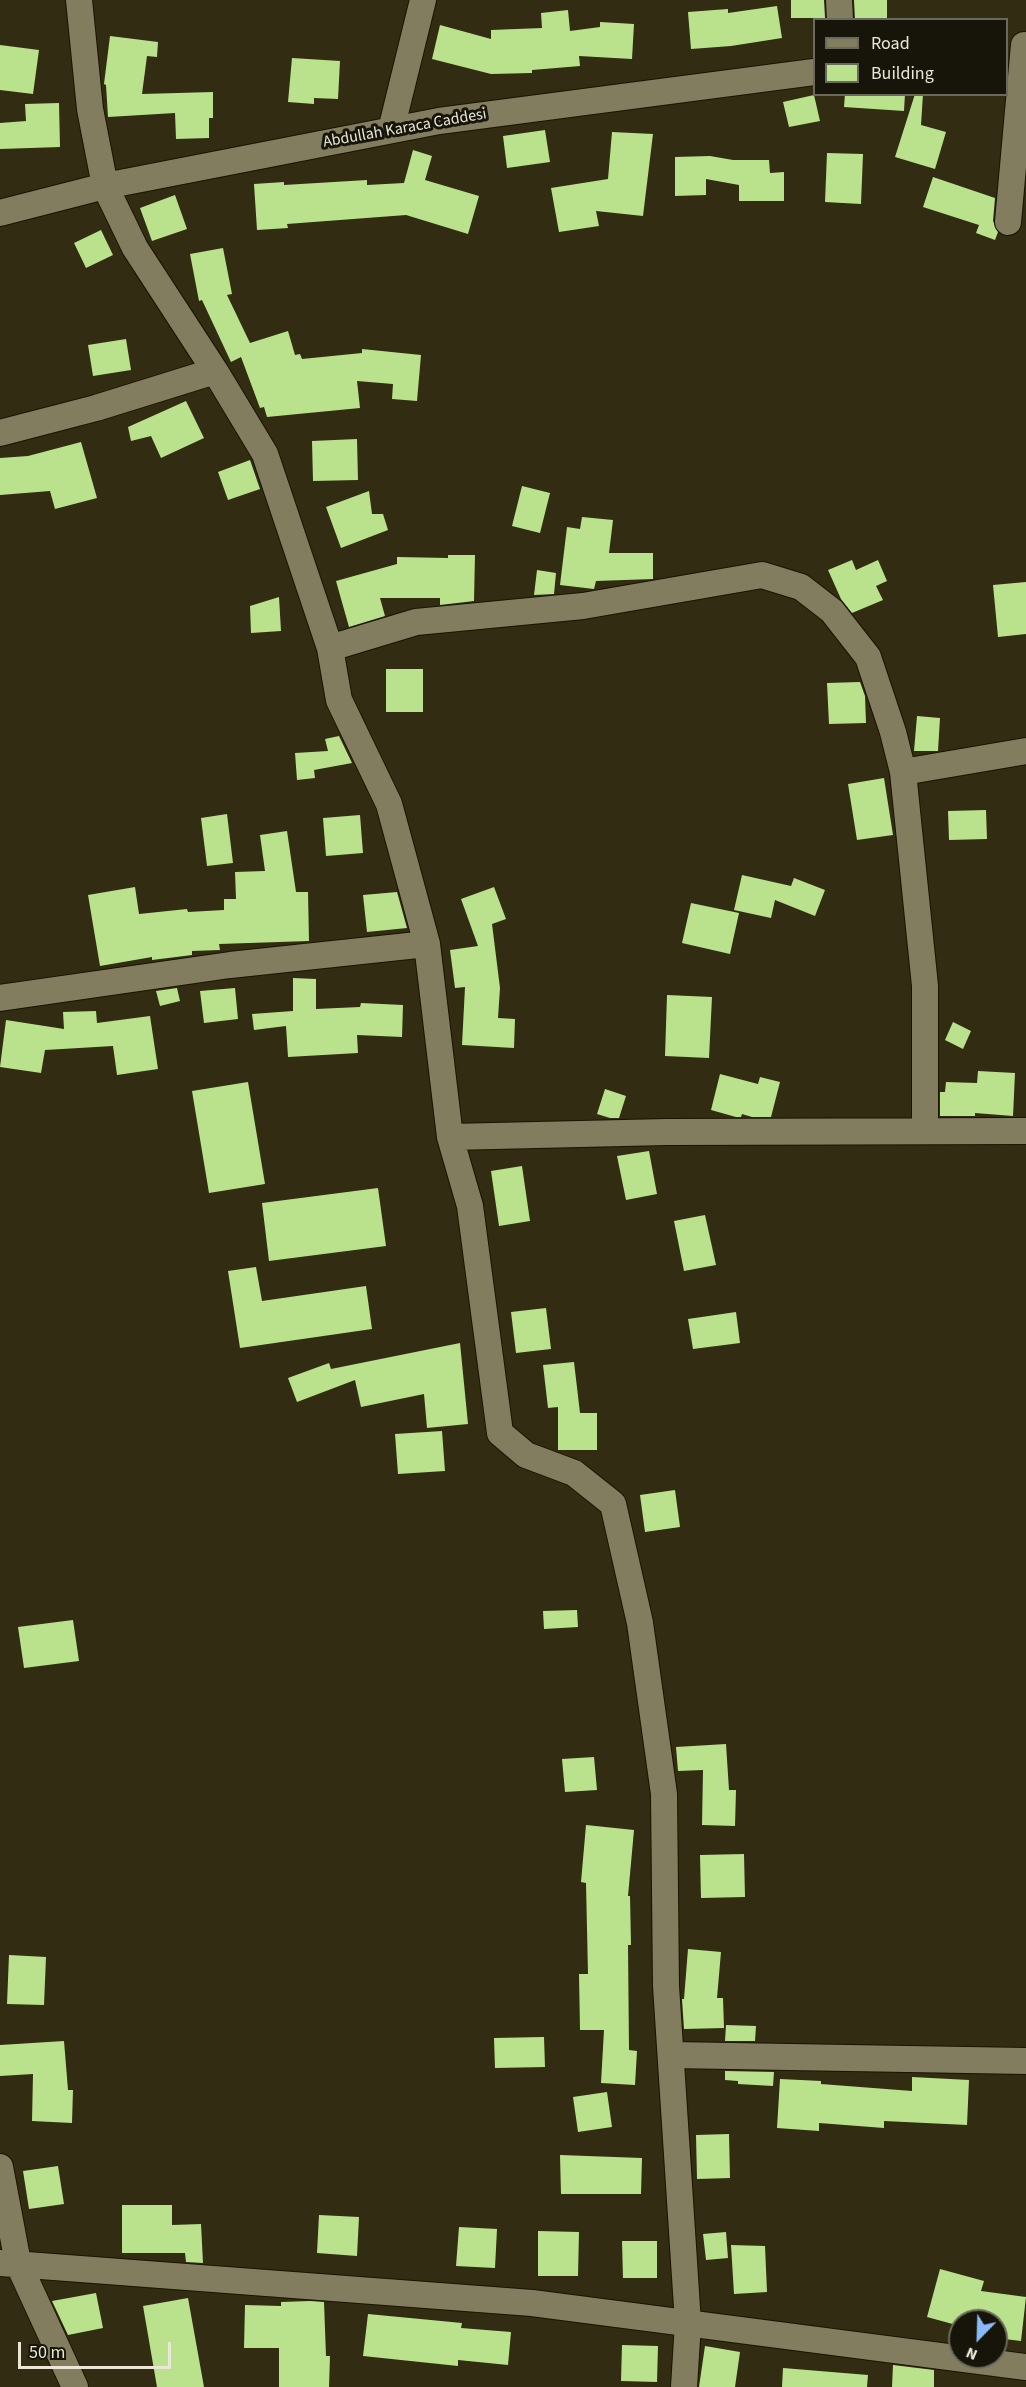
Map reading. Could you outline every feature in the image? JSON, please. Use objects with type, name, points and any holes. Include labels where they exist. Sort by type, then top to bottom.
[{"type":"street","points":[[79,0],[90,109],[105,186],[135,248],[215,371],[265,454],[330,648],[339,700],[389,804],[427,944],[450,1137],[470,1206],[500,1433],[526,1455],[574,1473],[613,1504],[640,1623],[664,1794],[666,1986],[688,2322],[684,2387]]},
{"type":"street","points":[[391,130],[423,0]]},
{"type":"street","points":[[839,0],[840,18]]},
{"type":"street","points":[[1008,222],[1019,45]]},
{"type":"street","name":"Abdullah Karaca Caddesi","points":[[0,213],[105,186],[450,119],[813,72]]},
{"type":"street","points":[[0,433],[96,408],[215,371]]},
{"type":"street","points":[[330,648],[416,622],[583,606],[762,575],[801,587],[832,611],[868,657],[893,732],[903,772],[925,986],[925,1131]]},
{"type":"street","points":[[903,772],[1026,751]]},
{"type":"street","points":[[0,998],[230,965],[427,944]]},
{"type":"street","points":[[450,1137],[679,1132],[1026,1131]]},
{"type":"street","points":[[671,2055],[1026,2061]]},
{"type":"street","points":[[0,2167],[9,2263],[75,2387]]},
{"type":"street","points":[[9,2263],[532,2302],[1026,2367]]},
{"type":"building","points":[[791,0],[824,0],[825,18],[791,18]]},
{"type":"building","points":[[854,0],[887,0],[887,18],[855,18]]},
{"type":"building","points":[[777,6],[782,38],[731,46],[691,49],[688,12],[728,9],[728,13]]},
{"type":"building","points":[[568,10],[570,31],[600,27],[600,22],[634,24],[632,59],[579,56],[580,66],[532,70],[532,73],[491,74],[432,59],[440,25],[491,39],[491,30],[542,28],[541,13]]},
{"type":"building","points":[[110,36],[158,42],[157,57],[147,56],[142,94],[213,92],[213,118],[209,118],[209,138],[176,139],[175,113],[108,117],[106,85],[104,84]]},
{"type":"building","points":[[0,45],[39,50],[33,94],[0,90]]},
{"type":"building","points":[[292,58],[340,61],[338,99],[314,98],[314,104],[288,102]]},
{"type":"building","points":[[813,95],[820,121],[789,127],[783,102]]},
{"type":"building","points":[[845,96],[905,96],[904,111],[844,107]]},
{"type":"building","points":[[914,96],[923,96],[921,125],[946,132],[935,169],[895,157]]},
{"type":"building","points":[[59,103],[60,147],[0,149],[0,123],[26,121],[25,104]]},
{"type":"building","points":[[545,130],[550,162],[507,168],[503,136]]},
{"type":"building","points":[[612,132],[653,134],[643,216],[596,211],[599,226],[559,232],[551,188],[608,179]]},
{"type":"building","points":[[413,150],[432,156],[425,180],[479,196],[468,234],[406,215],[287,224],[288,228],[257,230],[254,184],[284,182],[284,185],[367,180],[367,185],[404,183]]},
{"type":"building","points":[[827,153],[863,154],[861,204],[825,202]]},
{"type":"building","points":[[710,156],[733,160],[769,160],[770,173],[784,172],[784,201],[739,201],[739,185],[706,179],[706,195],[675,196],[675,157]]},
{"type":"building","points":[[933,177],[995,198],[993,221],[998,232],[995,240],[976,233],[979,225],[923,207]]},
{"type":"building","points":[[175,195],[187,229],[152,241],[140,208]]},
{"type":"building","points":[[101,230],[113,255],[86,268],[74,243]]},
{"type":"building","points":[[223,248],[232,294],[227,295],[250,343],[288,331],[295,355],[300,354],[302,359],[362,353],[362,349],[421,355],[417,401],[392,399],[393,384],[357,381],[360,408],[267,417],[264,407],[260,408],[241,357],[231,362],[202,300],[199,301],[190,254]]},
{"type":"building","points":[[126,339],[131,370],[93,376],[88,345]]},
{"type":"building","points":[[186,401],[204,438],[161,458],[151,436],[131,441],[128,427]]},
{"type":"building","points":[[357,439],[358,480],[313,481],[312,441]]},
{"type":"building","points":[[81,442],[97,498],[55,509],[50,491],[0,495],[0,458],[28,456]]},
{"type":"building","points":[[250,460],[260,489],[228,500],[218,472]]},
{"type":"building","points":[[522,486],[550,493],[540,533],[512,526]]},
{"type":"building","points":[[369,491],[372,514],[383,514],[388,530],[341,548],[326,507]]},
{"type":"building","points":[[582,517],[613,520],[609,553],[653,553],[653,579],[596,581],[594,589],[560,585],[567,527],[580,529]]},
{"type":"building","points":[[448,555],[475,555],[474,601],[440,605],[440,598],[380,598],[385,616],[349,627],[336,581],[397,564],[397,557],[448,558]]},
{"type":"building","points":[[852,560],[856,570],[878,560],[887,581],[876,586],[883,600],[852,613],[841,599],[828,570]]},
{"type":"building","points":[[537,570],[556,573],[554,594],[534,595]]},
{"type":"building","points":[[1026,582],[1026,634],[998,637],[993,585]]},
{"type":"building","points":[[279,597],[281,631],[251,633],[250,606]]},
{"type":"building","points":[[386,669],[423,669],[423,712],[386,712]]},
{"type":"building","points":[[860,682],[865,696],[866,723],[829,724],[827,683]]},
{"type":"building","points":[[917,716],[940,718],[938,751],[914,751]]},
{"type":"building","points":[[339,736],[352,763],[314,770],[315,778],[297,780],[295,753],[328,751],[325,739]]},
{"type":"building","points":[[884,778],[893,835],[857,840],[848,784]]},
{"type":"building","points":[[986,810],[987,839],[949,840],[948,811]]},
{"type":"building","points":[[227,814],[233,863],[207,866],[201,818]]},
{"type":"building","points":[[360,815],[363,853],[326,856],[323,818]]},
{"type":"building","points":[[287,831],[296,892],[308,892],[309,941],[219,944],[220,950],[192,951],[192,955],[152,960],[152,957],[100,966],[88,895],[135,887],[139,914],[187,909],[188,912],[224,910],[224,899],[236,899],[235,872],[265,871],[260,835]]},
{"type":"building","points":[[742,875],[791,886],[794,878],[825,890],[815,916],[775,900],[771,918],[734,910]]},
{"type":"building","points":[[494,887],[506,919],[492,924],[500,988],[498,1018],[515,1019],[514,1048],[462,1045],[465,987],[455,988],[450,950],[478,946],[461,899]]},
{"type":"building","points":[[397,892],[407,928],[367,932],[363,895]]},
{"type":"building","points":[[691,903],[739,913],[730,954],[682,943]]},
{"type":"building","points":[[293,978],[316,979],[316,1009],[360,1007],[361,1003],[403,1005],[402,1037],[357,1035],[358,1053],[288,1057],[286,1026],[254,1030],[252,1014],[293,1011]]},
{"type":"building","points":[[177,988],[180,1001],[160,1006],[156,991]]},
{"type":"building","points":[[235,988],[238,1019],[204,1023],[200,991]]},
{"type":"building","points":[[667,995],[712,997],[709,1058],[665,1056]]},
{"type":"building","points":[[96,1011],[97,1023],[150,1016],[158,1069],[117,1075],[113,1046],[45,1050],[41,1073],[0,1067],[6,1020],[64,1029],[63,1012]]},
{"type":"building","points":[[953,1022],[971,1031],[963,1049],[945,1040]]},
{"type":"building","points":[[978,1071],[1015,1073],[1013,1116],[975,1113],[975,1116],[940,1116],[940,1092],[945,1092],[946,1082],[977,1083]]},
{"type":"building","points":[[720,1074],[758,1084],[760,1077],[780,1082],[771,1117],[752,1117],[742,1114],[741,1117],[736,1117],[711,1110]]},
{"type":"building","points":[[248,1082],[265,1184],[209,1193],[192,1091]]},
{"type":"building","points":[[605,1089],[626,1096],[619,1118],[597,1114]]},
{"type":"building","points":[[649,1151],[657,1194],[626,1200],[617,1156]]},
{"type":"building","points":[[522,1166],[530,1221],[499,1226],[491,1171]]},
{"type":"building","points":[[378,1188],[386,1246],[269,1261],[262,1203]]},
{"type":"building","points":[[705,1215],[716,1265],[684,1271],[674,1221]]},
{"type":"building","points":[[256,1267],[262,1301],[366,1286],[372,1329],[240,1348],[228,1271]]},
{"type":"building","points":[[546,1308],[551,1349],[516,1353],[511,1312]]},
{"type":"building","points":[[736,1312],[740,1343],[693,1349],[688,1319]]},
{"type":"building","points":[[460,1343],[468,1424],[427,1428],[424,1394],[361,1407],[355,1380],[297,1402],[288,1378],[329,1363],[331,1369]]},
{"type":"building","points":[[574,1362],[580,1413],[597,1413],[597,1450],[558,1450],[558,1407],[548,1408],[543,1365]]},
{"type":"building","points":[[442,1431],[445,1471],[398,1474],[395,1434]]},
{"type":"building","points":[[675,1490],[680,1527],[645,1532],[640,1495]]},
{"type":"building","points":[[577,1610],[578,1627],[544,1629],[543,1611]]},
{"type":"building","points":[[73,1620],[79,1661],[24,1668],[18,1627]]},
{"type":"building","points":[[726,1744],[729,1790],[736,1790],[735,1826],[702,1825],[703,1770],[678,1771],[676,1747]]},
{"type":"building","points":[[594,1757],[597,1790],[565,1792],[562,1759]]},
{"type":"building","points":[[586,1825],[634,1830],[628,1896],[630,1896],[631,1945],[628,1945],[629,2050],[637,2051],[635,2085],[601,2083],[604,2030],[580,2030],[579,1974],[588,1974],[586,1883],[581,1882]]},
{"type":"building","points":[[744,1854],[745,1897],[701,1898],[700,1855]]},
{"type":"building","points":[[688,1949],[721,1952],[717,1998],[723,1998],[724,2028],[684,2029],[682,1999],[684,1999]]},
{"type":"building","points":[[9,1955],[46,1957],[44,2005],[7,2004]]},
{"type":"building","points":[[726,2025],[756,2026],[755,2041],[725,2041]]},
{"type":"building","points":[[544,2037],[545,2067],[495,2068],[494,2038]]},
{"type":"building","points":[[64,2041],[68,2090],[73,2090],[72,2123],[32,2121],[33,2074],[0,2076],[0,2045]]},
{"type":"building","points":[[725,2071],[774,2072],[773,2086],[738,2084],[738,2081],[725,2080]]},
{"type":"building","points":[[912,2077],[969,2080],[967,2125],[884,2121],[884,2128],[819,2123],[819,2131],[777,2128],[780,2079],[912,2091]]},
{"type":"building","points":[[607,2092],[612,2127],[578,2132],[573,2097]]},
{"type":"building","points":[[729,2134],[730,2178],[697,2179],[696,2135]]},
{"type":"building","points":[[560,2155],[642,2158],[641,2194],[561,2194]]},
{"type":"building","points":[[58,2166],[64,2204],[29,2209],[23,2171]]},
{"type":"building","points":[[122,2205],[172,2205],[172,2225],[201,2224],[203,2263],[186,2262],[185,2253],[122,2253]]},
{"type":"building","points":[[319,2215],[359,2217],[357,2256],[317,2253]]},
{"type":"building","points":[[459,2227],[497,2229],[495,2268],[456,2266]]},
{"type":"building","points":[[538,2231],[579,2232],[578,2276],[538,2276]]},
{"type":"building","points":[[726,2232],[728,2258],[706,2260],[703,2234]]},
{"type":"building","points":[[622,2241],[657,2241],[657,2278],[623,2278]]},
{"type":"building","points":[[731,2245],[765,2246],[767,2292],[734,2294]]},
{"type":"building","points":[[940,2269],[984,2281],[981,2291],[1026,2297],[1021,2341],[1008,2339],[1008,2309],[948,2309],[948,2323],[927,2317]]},
{"type":"building","points":[[96,2293],[103,2328],[68,2335],[52,2301]]},
{"type":"building","points":[[188,2298],[204,2387],[157,2387],[143,2306]]},
{"type":"building","points":[[281,2302],[324,2302],[326,2356],[330,2356],[329,2387],[279,2387],[279,2348],[244,2348],[245,2305],[281,2306]]},
{"type":"building","points":[[368,2314],[462,2323],[461,2328],[511,2332],[508,2365],[458,2360],[458,2366],[363,2356]]},
{"type":"building","points":[[622,2345],[658,2346],[657,2382],[621,2381]]},
{"type":"building","points":[[705,2346],[740,2352],[735,2387],[699,2387]]},
{"type":"building","points":[[893,2365],[934,2370],[934,2387],[892,2387]]},
{"type":"building","points":[[783,2368],[868,2375],[867,2387],[782,2387]]}]
